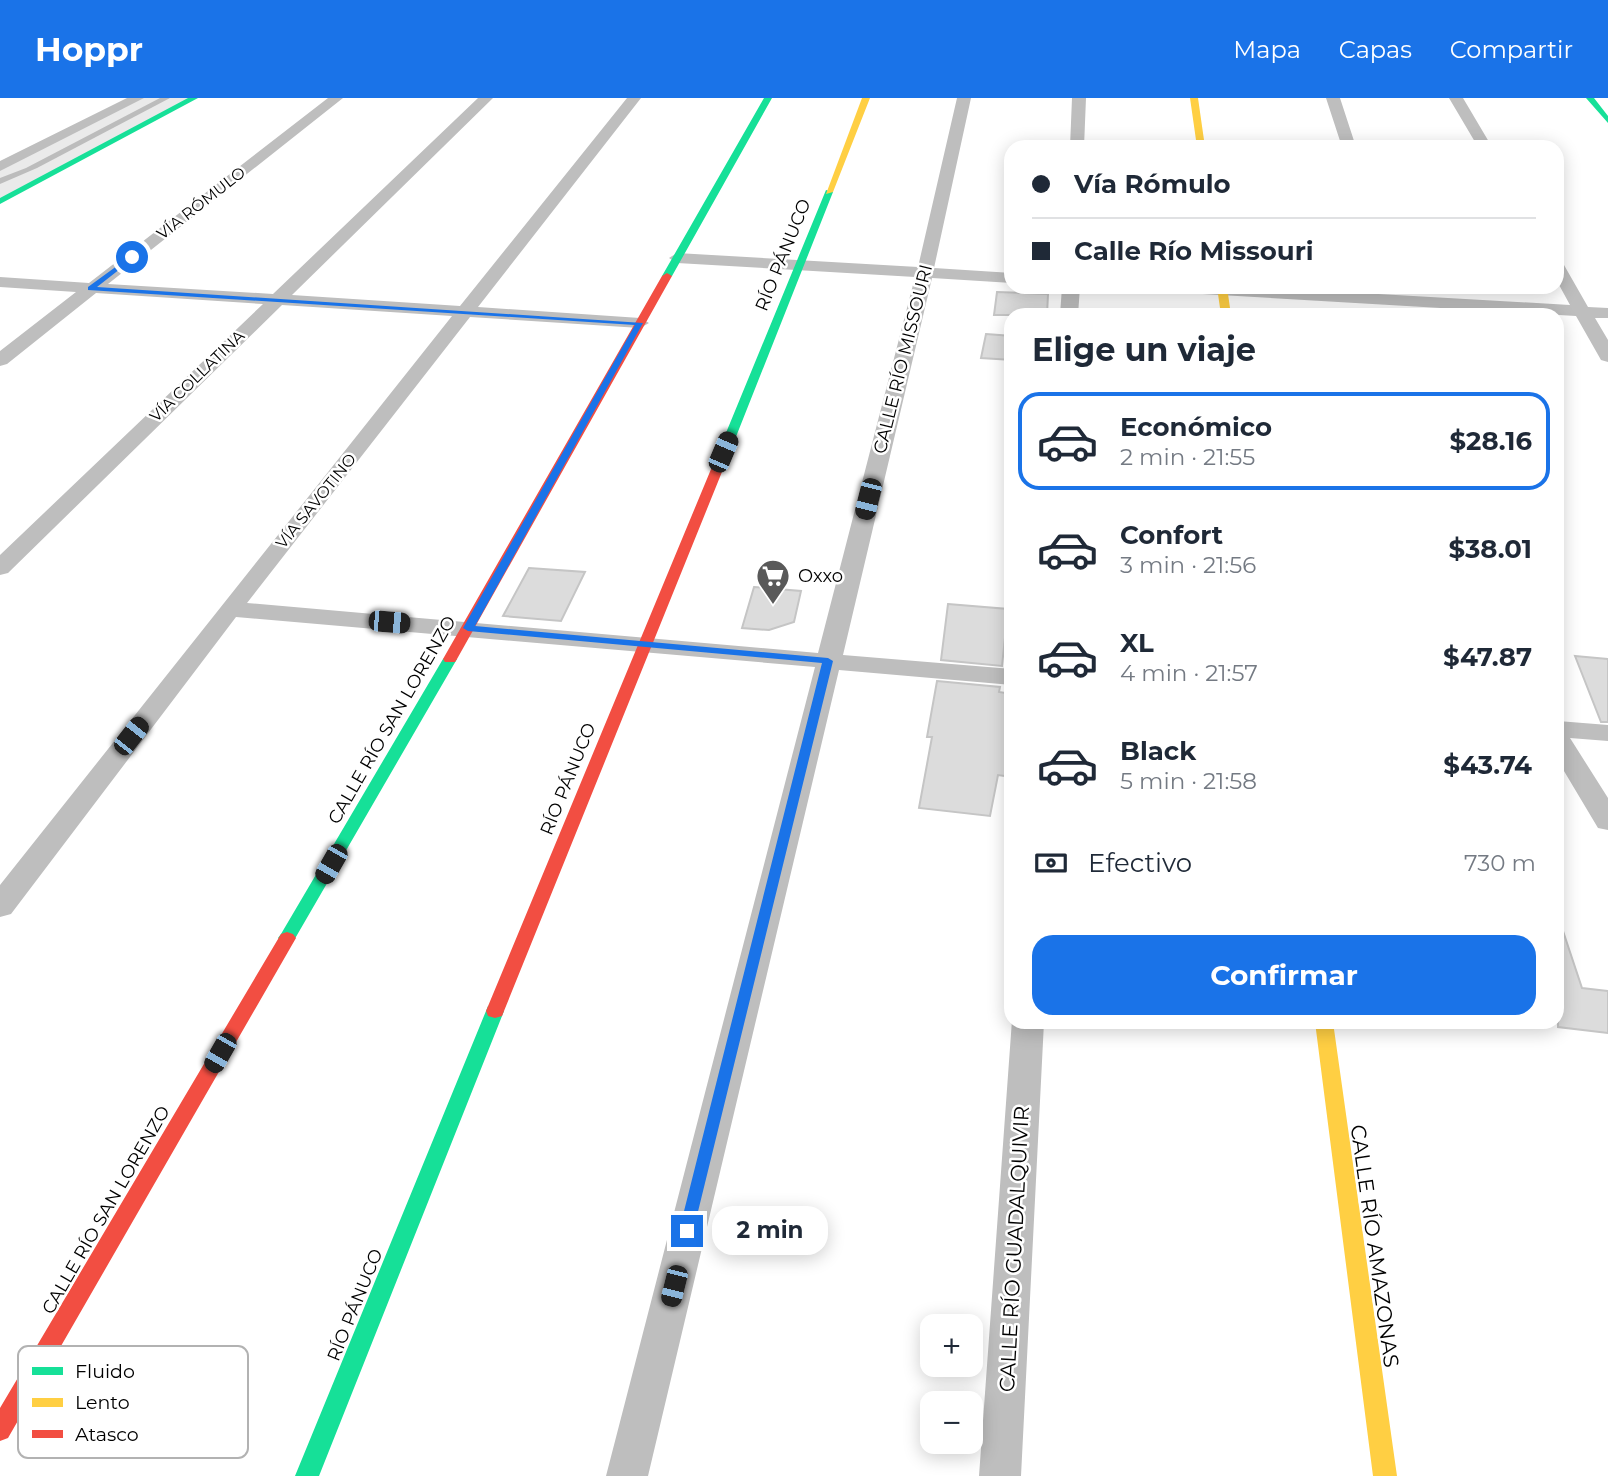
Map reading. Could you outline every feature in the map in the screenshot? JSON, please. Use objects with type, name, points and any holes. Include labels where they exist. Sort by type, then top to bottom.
[{"type":"street","points":[[0,167],[137,98]]},
{"type":"street","points":[[0,201],[194,98]]},
{"type":"street","name":"VÍA RÓMULO","points":[[0,360],[336,98]]},
{"type":"street","name":"VÍA COLLATINA","points":[[0,568],[486,98]]},
{"type":"street","name":"VÍA SAVOTINO","points":[[0,906],[230,609],[635,98]]},
{"type":"street","name":"CALLE RÍO SAN LORENZO","points":[[49,1346],[468,628],[768,98]]},
{"type":"street","name":"RÍO PÁNUCO","points":[[306,1476],[643,644],[801,265],[866,98]]},
{"type":"street","name":"CALLE RÍO MISSOURI","points":[[627,1476],[925,272],[964,98]]},
{"type":"street","points":[[1077,140],[1079,98]]},
{"type":"street","points":[[1194,98],[1200,140]]},
{"type":"street","points":[[1333,98],[1347,140]]},
{"type":"street","points":[[1456,98],[1481,140]]},
{"type":"street","points":[[1590,98],[1608,121]]},
{"type":"street","points":[[677,258],[1004,277]]},
{"type":"street","points":[[1564,280],[1608,356]]},
{"type":"street","points":[[0,282],[640,323]]},
{"type":"street","points":[[1296,294],[1515,308]]},
{"type":"street","points":[[1564,311],[1608,313]]},
{"type":"street","points":[[230,609],[1004,676]]},
{"type":"street","points":[[1564,729],[1608,733]]},
{"type":"street","points":[[1564,750],[1608,821]]},
{"type":"street","name":"CALLE RÍO GUADALQUIVIR","points":[[1000,1476],[1027,1029]]},
{"type":"street","name":"CALLE RÍO AMAZONAS","points":[[1325,1029],[1385,1476]]},
{"type":"street","name":"CALLE RÍO SAN LORENZO","points":[[0,1430],[18,1399]]},
{"type":"shaded area","points":[[137,98],[194,98],[0,201],[0,167]]},
{"type":"shaded area","points":[[160,98],[170,98],[37,168],[0,184],[0,178],[26,168]]},
{"type":"building","points":[[997,292],[1048,294],[1047,308],[1004,308],[1004,315],[994,315]]},
{"type":"building","points":[[986,334],[1004,335],[1004,359],[981,358]]},
{"type":"building","points":[[529,568],[585,572],[561,621],[503,616]]},
{"type":"building","name":"Oxxo","points":[[754,587],[801,591],[794,622],[769,630],[742,628]]},
{"type":"building","points":[[948,604],[1004,609],[1002,666],[941,660]]},
{"type":"building","points":[[1575,656],[1608,659],[1608,722],[1601,722]]},
{"type":"building","points":[[937,681],[1000,687],[999,692],[1004,693],[1004,776],[998,775],[990,816],[919,808],[932,737],[927,737]]},
{"type":"building","points":[[1564,934],[1582,988],[1608,991],[1608,1033],[1564,1028]]},
{"type":"traffic: fast","points":[[0,201],[194,98]]},
{"type":"traffic: fast","points":[[667,276],[768,98]]},
{"type":"traffic: fast","points":[[1590,98],[1608,121]]},
{"type":"traffic: fast","points":[[720,462],[829,192]]},
{"type":"traffic: fast","points":[[287,938],[450,659]]},
{"type":"traffic: fast","points":[[307,1476],[495,1011]]},
{"type":"traffic: slow","points":[[829,192],[866,98]]},
{"type":"traffic: slow","points":[[1194,98],[1200,140]]},
{"type":"traffic: slow","points":[[1223,294],[1225,308]]},
{"type":"traffic: slow","points":[[1325,1029],[1385,1476]]},
{"type":"traffic: jam","points":[[450,659],[667,276]]},
{"type":"traffic: jam","points":[[495,1011],[720,462]]},
{"type":"traffic: jam","points":[[49,1346],[287,938]]},
{"type":"traffic: jam","points":[[0,1430],[18,1399]]},
{"type":"place","name":"Oxxo","points":[[773,606]]},
{"type":"route","points":[[132,257],[91,288],[640,323],[468,628],[828,661],[687,1231]]}]
